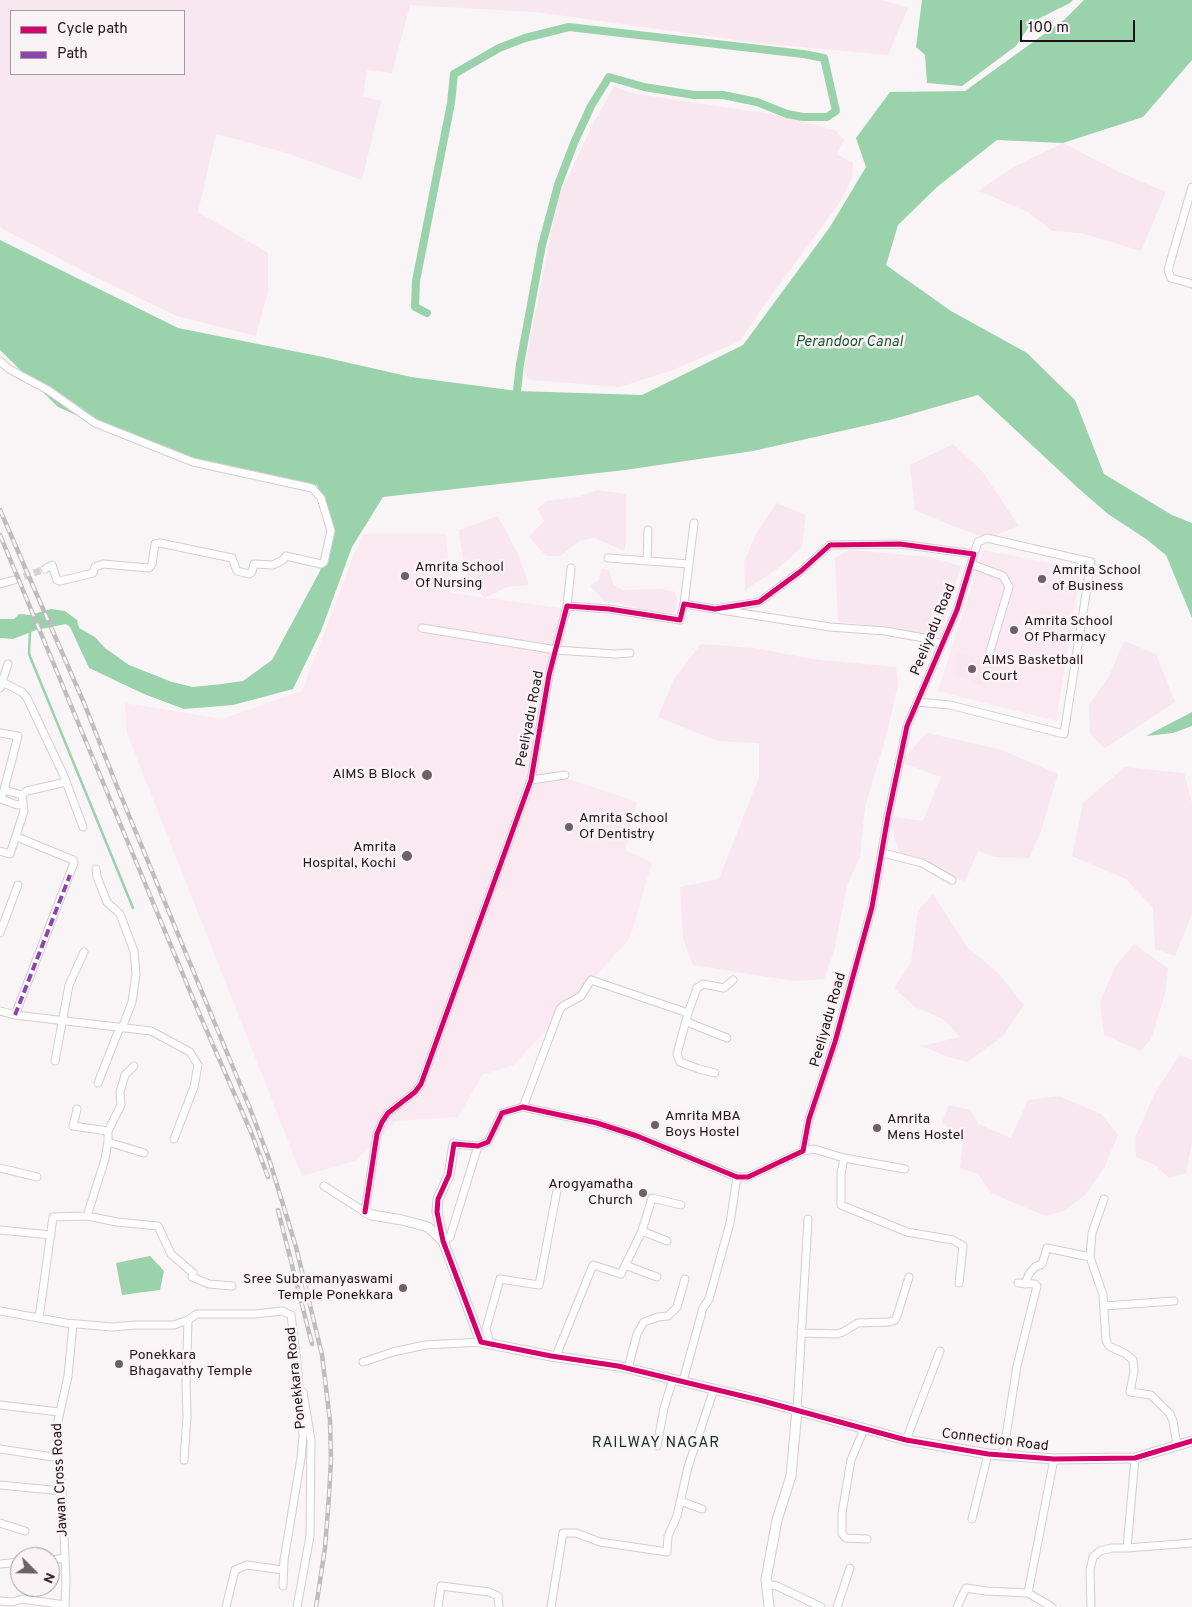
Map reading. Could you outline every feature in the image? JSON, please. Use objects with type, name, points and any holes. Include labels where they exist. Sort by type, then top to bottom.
[{"type":"street","points":[[1192,186],[1168,270],[1171,278],[1192,284]]},
{"type":"street","points":[[0,361],[9,369],[48,390],[95,423],[193,462],[312,488],[321,498],[331,531],[324,562],[321,564],[286,556],[283,560],[273,565],[254,564],[252,572],[249,574],[237,571],[232,558],[160,543],[155,544],[152,564],[149,568],[102,564],[95,567],[93,573],[60,582],[57,580],[52,565],[45,569]]},
{"type":"street","points":[[567,606],[609,608],[680,620],[684,604],[694,522]]},
{"type":"street","points":[[647,561],[648,530]]},
{"type":"street","points":[[715,609],[759,602],[801,571],[830,545],[900,544],[974,554],[978,542],[987,538],[1091,562],[1064,734],[950,705],[917,702]]},
{"type":"street","name":"Peeliyadu Road","points":[[803,1151],[810,1119],[836,1040],[872,907],[888,816],[907,726],[957,610],[974,554]]},
{"type":"street","points":[[608,558],[689,564]]},
{"type":"street","points":[[971,564],[1003,576],[1009,587],[990,651]]},
{"type":"street","name":"Peeliyadu Road","points":[[365,1212],[377,1134],[388,1113],[415,1092],[421,1084],[531,780],[549,675],[567,606],[571,568]]},
{"type":"street","points":[[0,584],[14,580]]},
{"type":"street","points":[[684,604],[830,627],[885,631],[924,638],[942,644]]},
{"type":"street","points":[[422,628],[556,650],[615,654],[630,652]]},
{"type":"street","points":[[8,664],[1,685],[22,692],[27,698],[66,782],[83,827]]},
{"type":"street","points":[[0,733],[18,736],[1,799],[17,805],[23,804]]},
{"type":"street","points":[[531,780],[565,775]]},
{"type":"street","points":[[22,795],[27,791],[66,782]]},
{"type":"street","points":[[4,790],[22,795]]},
{"type":"street","points":[[0,851],[10,854],[17,837],[24,811],[22,795]]},
{"type":"street","points":[[15,1015],[74,863],[73,860],[17,837]]},
{"type":"street","points":[[883,853],[922,863],[952,880]]},
{"type":"street","points":[[96,869],[97,878],[107,902],[120,914],[134,951],[136,974],[132,1002],[98,1083]]},
{"type":"street","points":[[0,933],[18,885]]},
{"type":"street","points":[[55,1061],[61,1020],[70,985],[84,952]]},
{"type":"street","points":[[523,1107],[560,1009],[581,996],[591,980],[688,1013]]},
{"type":"street","points":[[716,1073],[680,1062],[678,1054],[688,1013],[697,988],[700,985],[724,988],[733,980]]},
{"type":"street","points":[[0,1011],[15,1015],[151,1031],[190,1052],[198,1065],[194,1087],[174,1139]]},
{"type":"street","points":[[686,1022],[727,1038]]},
{"type":"street","points":[[87,1216],[105,1159],[108,1131],[121,1105],[120,1092],[125,1075],[134,1066]]},
{"type":"street","points":[[363,1362],[393,1352],[425,1345],[480,1342],[443,1241],[437,1212],[438,1199],[449,1175],[454,1144],[478,1146],[488,1142],[502,1113],[523,1107],[597,1123],[637,1136],[737,1177],[748,1177],[803,1151],[814,1149],[844,1158],[905,1169]]},
{"type":"street","points":[[77,1109],[73,1126],[108,1131]]},
{"type":"street","points":[[108,1142],[144,1153]]},
{"type":"street","points":[[443,1241],[450,1237],[478,1146]]},
{"type":"street","points":[[844,1158],[840,1174],[841,1205],[907,1232],[953,1240],[963,1246],[959,1284]]},
{"type":"street","points":[[0,1168],[37,1177]]},
{"type":"street","points":[[683,1381],[703,1308],[709,1299],[730,1224],[737,1177]]},
{"type":"street","points":[[324,1186],[372,1215],[428,1227],[443,1241]]},
{"type":"street","points":[[490,1343],[486,1329],[500,1279],[539,1285],[558,1186]]},
{"type":"street","points":[[556,1356],[593,1265],[621,1274],[642,1231],[652,1198],[681,1205]]},
{"type":"street","points":[[1104,1199],[1092,1233],[1090,1257],[1103,1295],[1106,1340],[1109,1346],[1126,1354],[1133,1360],[1134,1371],[1130,1392],[1151,1395],[1163,1406],[1173,1421],[1177,1445]]},
{"type":"street","points":[[39,1318],[54,1218],[87,1216],[117,1222],[158,1226],[171,1254],[192,1275],[209,1284],[232,1286]]},
{"type":"street","points":[[768,1607],[766,1579],[777,1520],[791,1476],[797,1410],[808,1219]]},
{"type":"street","points":[[0,1230],[51,1236]]},
{"type":"street","points":[[642,1231],[667,1241]]},
{"type":"street","points":[[1003,1455],[1017,1366],[1037,1286],[1035,1284],[1021,1283],[1035,1267],[1042,1264],[1047,1248],[1090,1257]]},
{"type":"street","points":[[625,1265],[657,1277]]},
{"type":"street","points":[[801,1333],[837,1334],[858,1323],[890,1322],[895,1320],[910,1278]]},
{"type":"street","points":[[628,1368],[637,1334],[644,1322],[668,1316],[677,1307],[685,1279]]},
{"type":"street","points":[[1104,1306],[1174,1301]]},
{"type":"street","name":"Ponekkara Road","points":[[0,1311],[73,1324],[112,1327],[168,1325],[188,1320],[197,1314],[255,1314],[282,1311],[291,1315],[303,1436],[301,1458],[288,1528],[283,1586]]},
{"type":"street","points":[[184,1460],[187,1416],[188,1320]]},
{"type":"street","name":"Jawan Cross Road","points":[[65,1606],[62,1492],[56,1430],[68,1376],[73,1324]]},
{"type":"street","name":"Connection Road","points":[[480,1342],[628,1368],[797,1410],[906,1440],[988,1454],[1054,1459],[1135,1458],[1192,1441]]},
{"type":"street","points":[[906,1440],[940,1351]]},
{"type":"street","points":[[297,1362],[300,1364],[311,1448],[310,1536],[297,1607]]},
{"type":"street","points":[[657,1446],[664,1408],[673,1379]]},
{"type":"street","points":[[551,1607],[563,1532],[576,1533],[600,1542],[667,1552],[668,1536],[677,1516],[695,1444],[714,1389]]},
{"type":"street","points":[[0,1405],[59,1412]]},
{"type":"street","points":[[864,1429],[851,1460],[842,1513],[842,1534],[846,1538],[867,1539]]},
{"type":"street","points":[[0,1449],[59,1458]]},
{"type":"street","points":[[972,1519],[988,1454]]},
{"type":"street","points":[[1127,1548],[1135,1458]]},
{"type":"street","points":[[1028,1593],[1054,1459]]},
{"type":"street","points":[[0,1485],[62,1492]]},
{"type":"street","points":[[680,1501],[702,1509]]},
{"type":"street","points":[[0,1523],[25,1531]]},
{"type":"street","points":[[1091,1607],[1090,1570],[1093,1558],[1100,1551],[1112,1548],[1192,1543]]},
{"type":"street","points":[[60,1559],[65,1558]]},
{"type":"street","points":[[226,1607],[235,1570],[247,1565],[283,1570]]},
{"type":"street","points":[[837,1607],[850,1568]]},
{"type":"street","points":[[766,1584],[777,1586],[821,1607]]},
{"type":"street","points":[[438,1607],[440,1586],[489,1592],[498,1596],[499,1607]]},
{"type":"street","points":[[958,1607],[966,1588],[1028,1593],[1052,1607]]},
{"type":"street","points":[[0,1601],[12,1602],[22,1599],[65,1606]]},
{"type":"shaded area","points":[[0,0],[883,0],[908,8],[888,55],[758,43],[536,12],[410,5],[392,73],[367,70],[363,96],[381,101],[362,180],[287,153],[216,134],[198,212],[268,253],[268,291],[256,336],[177,316],[93,276],[0,226]]},
{"type":"shaded area","points":[[614,86],[631,93],[771,114],[835,130],[844,140],[836,154],[853,163],[852,178],[840,202],[740,341],[673,370],[620,387],[529,380],[524,371],[558,198],[594,122]]},
{"type":"shaded area","points":[[1063,143],[1119,172],[1166,192],[1141,251],[1081,233],[1052,231],[1028,212],[979,191],[1012,168]]},
{"type":"shaded area","points":[[953,444],[982,471],[1019,526],[987,538],[915,510],[910,465]]},
{"type":"shaded area","points":[[597,490],[626,494],[626,541],[624,551],[595,538],[581,540],[560,556],[546,556],[529,537],[544,521],[538,509],[546,501],[578,497]]},
{"type":"shaded area","points":[[776,503],[806,515],[802,547],[777,569],[745,590],[744,562],[756,534]]},
{"type":"shaded area","points":[[498,516],[518,554],[529,585],[507,587],[485,598],[469,582],[463,559],[459,530]]},
{"type":"shaded area","name":"Amrita Hospital, Kochi","points":[[362,534],[446,534],[451,593],[566,609],[536,768],[637,802],[625,850],[652,862],[630,938],[514,1065],[482,1075],[458,1117],[397,1121],[355,1161],[302,1176],[127,733],[125,703],[222,719],[302,691]]},
{"type":"shaded area","points":[[849,550],[930,557],[961,566],[940,636],[838,621],[835,558]]},
{"type":"shaded area","name":"Amrita School Of Pharmacy","points":[[983,550],[1081,569],[1056,721],[938,691]]},
{"type":"shaded area","points":[[601,569],[609,570],[613,584],[622,590],[661,589],[675,592],[677,600],[675,612],[665,613],[639,609],[619,603],[606,603],[590,586],[599,580]]},
{"type":"shaded area","points":[[1124,641],[1156,654],[1175,702],[1105,748],[1090,734],[1089,705],[1109,676]]},
{"type":"shaded area","points":[[701,644],[755,648],[812,659],[896,667],[898,684],[887,733],[865,807],[860,857],[847,886],[834,951],[824,979],[794,981],[693,965],[683,939],[680,887],[719,879],[759,777],[759,743],[718,741],[658,717],[674,679]]},
{"type":"shaded area","name":"AIMS Basketball Court","points":[[958,652],[992,664],[985,686],[951,674]]},
{"type":"shaded area","points":[[927,733],[999,749],[1058,774],[1041,831],[1029,858],[995,857],[978,851],[965,881],[900,855],[888,816],[923,821],[941,777],[900,762]]},
{"type":"shaded area","points":[[1125,767],[1184,773],[1192,803],[1192,914],[1175,956],[1155,949],[1153,908],[1126,879],[1072,856],[1083,803]]},
{"type":"shaded area","points":[[933,894],[968,948],[997,972],[1024,1005],[1003,1036],[967,1062],[948,1057],[922,1046],[960,1037],[943,1019],[915,1007],[894,988],[911,963],[918,911]]},
{"type":"shaded area","points":[[1134,944],[1168,968],[1165,994],[1151,1039],[1141,1051],[1104,1035],[1100,1002],[1115,967]]},
{"type":"shaded area","points":[[1180,1055],[1192,1060],[1192,1142],[1186,1173],[1169,1178],[1155,1165],[1136,1157],[1135,1138],[1155,1093]]},
{"type":"shaded area","points":[[1059,1096],[1101,1114],[1118,1135],[1104,1168],[1085,1195],[1064,1211],[1046,1216],[991,1193],[978,1174],[960,1168],[963,1142],[942,1122],[949,1105],[971,1110],[978,1124],[1011,1138],[1028,1100]]},
{"type":"water","points":[[922,0],[1073,0],[1032,22],[1016,46],[962,86],[927,83],[925,55],[916,47]]},
{"type":"water","name":"Perandoor Canal","points":[[1084,0],[1192,0],[1192,60],[1143,117],[1063,143],[997,140],[937,187],[898,225],[886,265],[951,311],[1027,353],[1075,400],[1104,474],[1172,515],[1192,523],[1192,618],[1166,555],[1146,539],[1108,514],[978,395],[890,420],[753,451],[625,470],[383,497],[352,547],[321,631],[293,689],[233,705],[184,709],[144,694],[89,668],[70,627],[66,624],[36,630],[13,639],[0,638],[0,619],[14,619],[19,614],[30,615],[51,609],[65,611],[77,620],[79,628],[95,637],[105,648],[129,665],[172,682],[193,687],[243,681],[272,660],[320,571],[332,528],[317,485],[171,457],[58,407],[0,350],[0,240],[178,328],[411,377],[517,391],[642,395],[743,345],[830,227],[866,167],[856,138],[890,92],[965,91],[1065,19]]},
{"type":"water","points":[[1192,712],[1192,726],[1173,733],[1146,736]]},
{"type":"water","points":[[150,1256],[164,1271],[160,1290],[122,1295],[116,1263]]},
{"type":"waterway","points":[[427,313],[415,307],[416,281],[451,103],[454,74],[499,48],[525,38],[569,27],[824,58],[836,111],[827,117],[803,117],[787,114],[757,102],[723,95],[694,95],[644,87],[609,77],[591,106],[558,185],[542,245],[520,364],[517,391]]},
{"type":"waterway","points":[[30,632],[29,654],[133,908]]},
{"type":"tunnel","points":[[14,580],[45,569]]},
{"type":"railway","points":[[0,510],[84,703],[249,1106],[269,1159],[296,1247],[322,1355],[330,1421],[331,1460],[329,1496],[325,1548],[316,1607]]},
{"type":"railway","points":[[0,535],[199,1013],[251,1132],[268,1177]]},
{"type":"railway","points":[[278,1210],[312,1344]]},
{"type":"marked path","points":[[15,1015],[70,875]]},
{"type":"cycle path","points":[[365,1212],[377,1134],[388,1113],[415,1092],[421,1084],[531,780],[549,675],[567,606],[609,609],[680,620],[684,604],[715,609],[759,602],[801,571],[830,545],[900,544],[974,554],[957,610],[907,726],[888,816],[872,907],[835,1042],[809,1119],[803,1151],[748,1177],[737,1177],[637,1136],[597,1123],[523,1107],[502,1113],[488,1142],[478,1146],[454,1144],[449,1175],[438,1199],[437,1212],[443,1241],[481,1342],[551,1356],[618,1366],[759,1400],[906,1440],[988,1454],[1054,1459],[1135,1458],[1192,1441]]},
{"type":"place","name":"Amrita School Of Nursing","points":[[405,576]]},
{"type":"place","name":"Amrita School of Business","points":[[1042,579]]},
{"type":"place","name":"Amrita School Of Pharmacy","points":[[1014,630]]},
{"type":"place","name":"AIMS Basketball Court","points":[[972,669]]},
{"type":"place","name":"AIMS B Block","points":[[427,775]]},
{"type":"place","name":"Amrita School Of Dentistry","points":[[569,827]]},
{"type":"place","name":"Amrita Hospital, Kochi","points":[[407,856]]},
{"type":"place","name":"Amrita MBA Boys Hostel","points":[[655,1125]]},
{"type":"place","name":"Amrita Mens Hostel","points":[[877,1128]]},
{"type":"place","name":"Arogyamatha Church","points":[[643,1193]]},
{"type":"place","name":"Sree Subramanyaswami Temple Ponekkara","points":[[403,1288]]},
{"type":"place","name":"Ponekkara Bhagavathy Temple","points":[[119,1364]]},
{"type":"district","name":"RAILWAY NAGAR","points":[[656,1444]]}]
